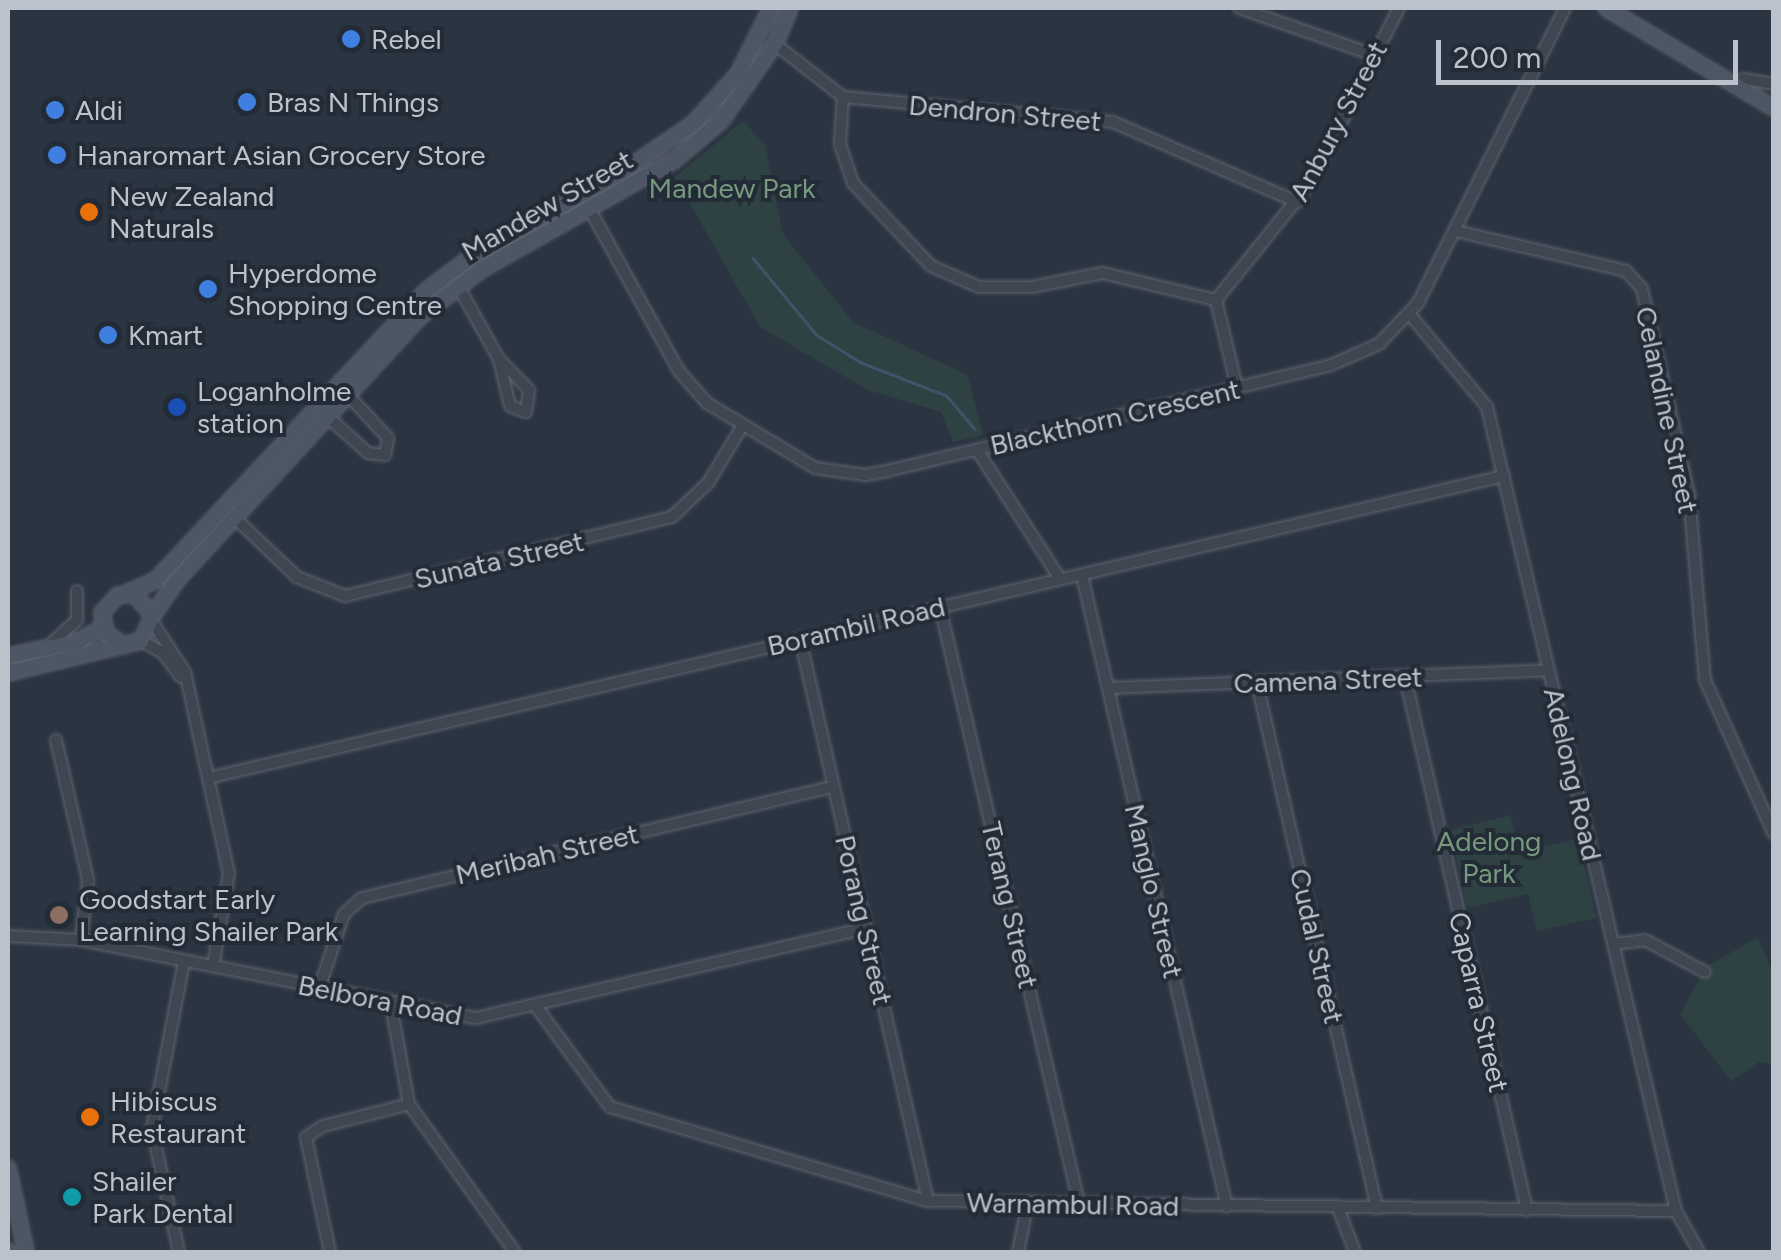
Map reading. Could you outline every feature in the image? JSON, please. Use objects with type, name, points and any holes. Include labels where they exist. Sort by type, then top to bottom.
[{"type":"street","name":"Mandew Street","points":[[127,593],[156,580],[427,290],[475,254],[694,124],[738,74],[772,8]]},
{"type":"street","name":"Mandew Street","points":[[153,619],[163,596],[328,416],[458,286],[697,143],[741,98],[775,44],[790,8]]},
{"type":"street","points":[[1238,8],[1374,54]]},
{"type":"street","name":"Anbury Street","points":[[1216,300],[1297,202],[1399,8]]},
{"type":"street","name":"Blackthorn Crescent","points":[[590,208],[679,371],[708,403],[794,458],[840,474],[866,475],[1346,361],[1411,316],[1566,8]]},
{"type":"street","points":[[1606,8],[1774,108]]},
{"type":"street","points":[[1624,8],[1774,98]]},
{"type":"street","points":[[775,44],[843,97],[840,144],[853,182],[932,266],[979,286],[1032,287],[1104,273],[1216,300],[1237,388]]},
{"type":"street","points":[[1744,79],[1774,84]]},
{"type":"street","name":"Dendron Street","points":[[843,97],[1113,122],[1297,202]]},
{"type":"street","name":"Celandine Street","points":[[1456,231],[1626,271],[1642,289],[1689,494],[1705,680],[1774,834]]},
{"type":"street","points":[[458,286],[499,360],[510,406],[526,412],[529,390],[499,360]]},
{"type":"street","name":"Adelong Road","points":[[1411,316],[1487,406],[1676,1211],[1699,1252]]},
{"type":"street","points":[[328,416],[368,453],[385,454],[388,438],[348,395]]},
{"type":"street","name":"Sunata Street","points":[[235,518],[297,576],[345,596],[672,517],[708,484],[743,425]]},
{"type":"street","points":[[978,450],[1060,580]]},
{"type":"street","name":"Borambil Road","points":[[208,778],[1504,476]]},
{"type":"street","name":"Manglo Street","points":[[1082,575],[1227,1207]]},
{"type":"street","points":[[41,650],[73,628],[77,590]]},
{"type":"street","points":[[103,627],[105,606],[127,593],[141,597],[178,652],[230,882],[213,968]]},
{"type":"street","name":"Terang Street","points":[[940,607],[1079,1204]]},
{"type":"street","points":[[141,641],[153,619]]},
{"type":"street","points":[[8,656],[77,642],[103,627]]},
{"type":"street","points":[[103,627],[122,644]]},
{"type":"street","name":"Porang Street","points":[[800,638],[928,1201]]},
{"type":"street","points":[[8,673],[141,641],[172,661],[189,696]]},
{"type":"street","name":"Camena Street","points":[[1108,688],[1548,670]]},
{"type":"street","name":"Caparra Street","points":[[1404,677],[1526,1210]]},
{"type":"street","name":"Cudal Street","points":[[1256,683],[1378,1208]]},
{"type":"street","points":[[56,740],[88,880],[81,940]]},
{"type":"street","name":"Meribah Street","points":[[318,989],[344,914],[362,898],[834,786]]},
{"type":"street","name":"Belbora Road","points":[[8,936],[81,940],[456,1018],[535,1005],[866,928]]},
{"type":"street","points":[[1614,944],[1645,940],[1705,972]]},
{"type":"street","points":[[179,1252],[152,1129],[184,962]]},
{"type":"street","points":[[391,1004],[409,1104],[515,1252]]},
{"type":"street","name":"Warnambul Road","points":[[535,1005],[610,1107],[928,1201],[1676,1211]]},
{"type":"street","points":[[330,1252],[306,1137],[323,1126],[409,1104]]},
{"type":"street","points":[[8,1168],[26,1252]]},
{"type":"street","points":[[1018,1252],[1028,1204]]},
{"type":"street","points":[[1338,1208],[1355,1252]]},
{"type":"green space","name":"Mandew Park","points":[[743,121],[765,144],[782,231],[794,248],[853,322],[968,375],[983,435],[953,442],[941,412],[868,390],[760,327],[675,177]]},
{"type":"green space","name":"Adelong Park","points":[[1510,815],[1520,852],[1578,839],[1596,918],[1537,931],[1528,894],[1468,908],[1450,830]]},
{"type":"green space","points":[[1758,937],[1773,974],[1773,1065],[1759,1062],[1731,1081],[1680,1014],[1706,967]]},
{"type":"waterway","points":[[753,258],[817,335],[860,362],[947,396],[975,429]]},
{"type":"place","name":"Rebel","points":[[351,39]]},
{"type":"place","name":"Bras N Things","points":[[247,102]]},
{"type":"place","name":"Aldi","points":[[55,110]]},
{"type":"place","name":"Hanaromart Asian Grocery Store","points":[[57,155]]},
{"type":"place","name":"New Zealand Naturals","points":[[89,212]]},
{"type":"place","name":"Hyperdome Shopping Centre","points":[[208,289]]},
{"type":"place","name":"Kmart","points":[[108,335]]},
{"type":"place","name":"Loganholme station","points":[[177,407]]},
{"type":"place","name":"Goodstart Early Learning Shailer Park","points":[[59,915]]},
{"type":"place","name":"Hibiscus Restaurant","points":[[90,1117]]},
{"type":"place","name":"Shailer Park Dental","points":[[72,1197]]}]
